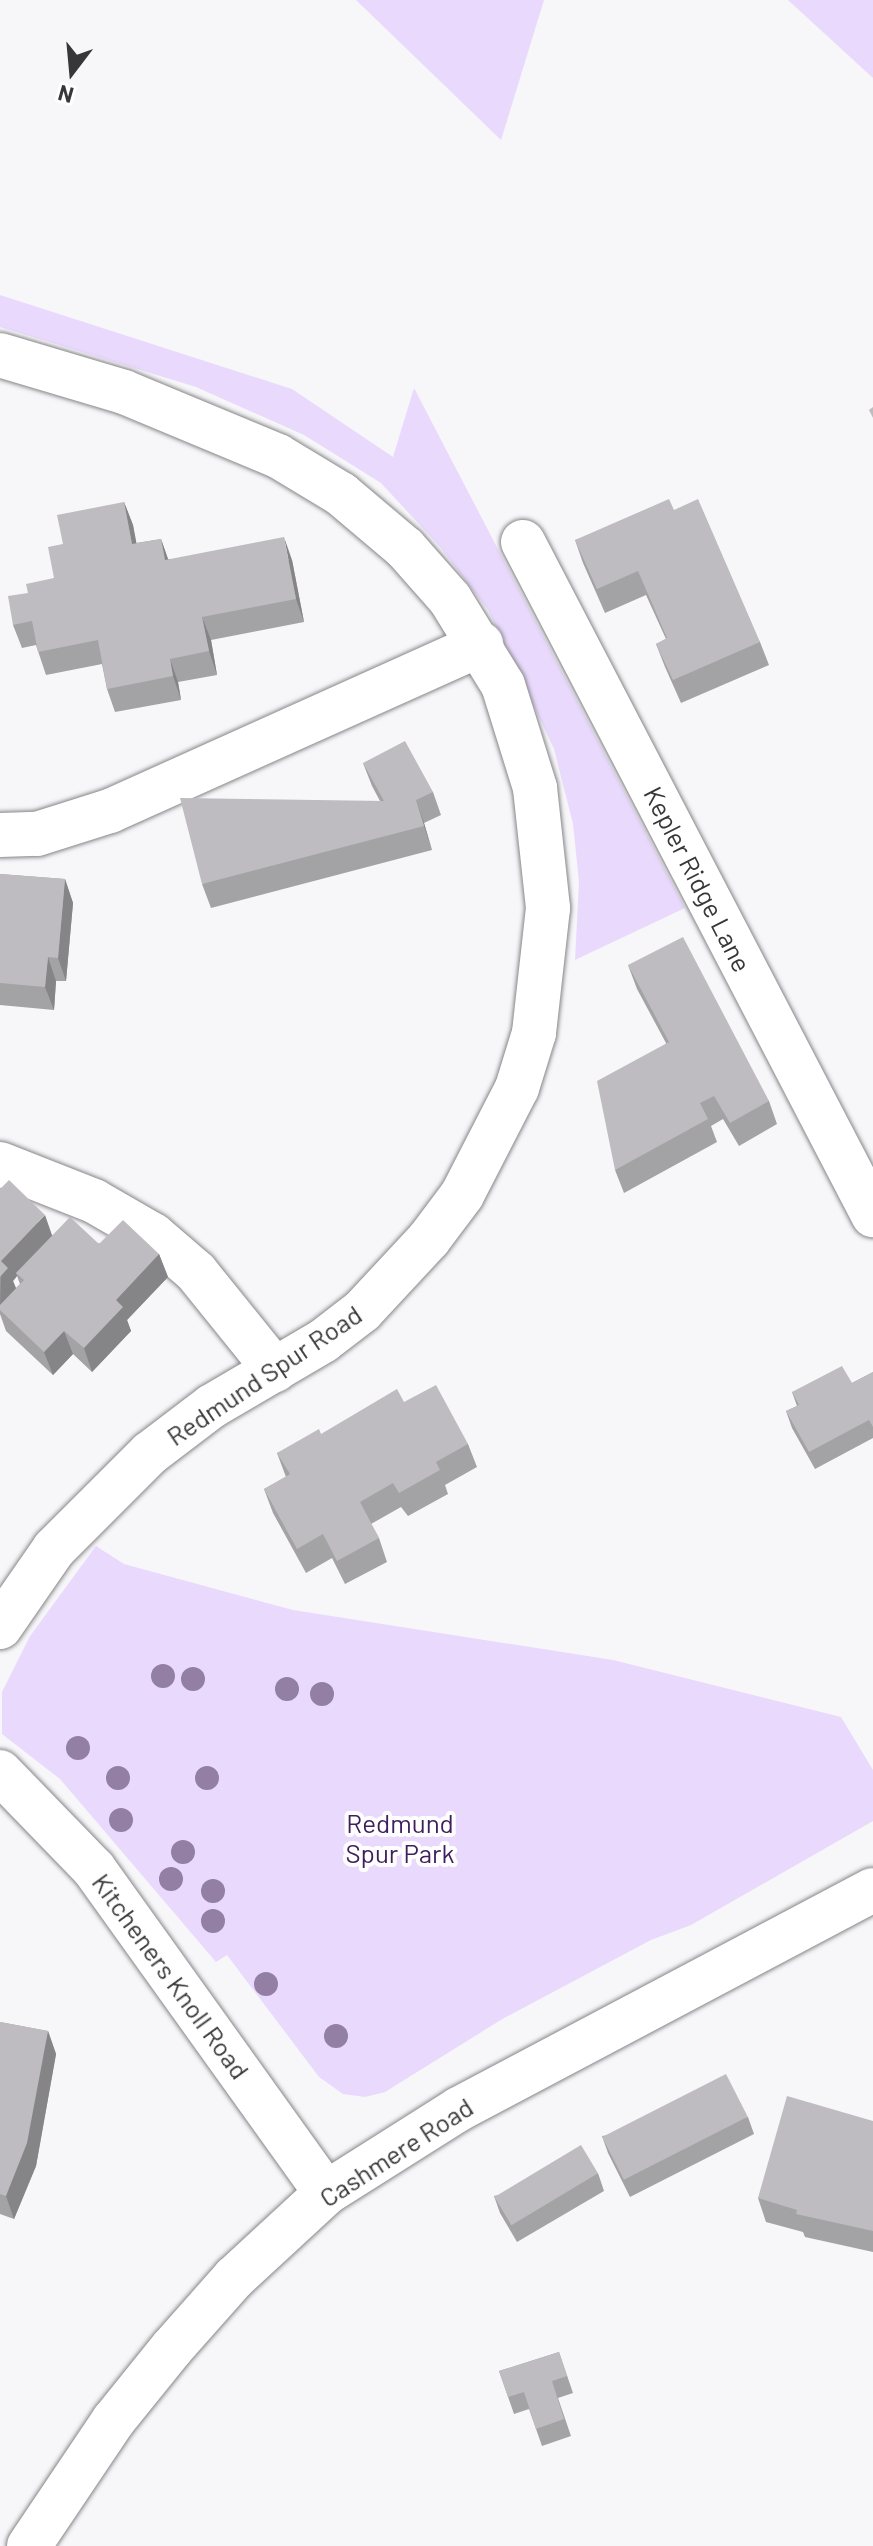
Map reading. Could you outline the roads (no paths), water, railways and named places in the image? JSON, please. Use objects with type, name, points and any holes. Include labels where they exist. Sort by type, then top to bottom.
[{"type":"street","name":"Redmund Spur Road","points":[[0,355],[195,418],[316,479],[405,548],[481,644],[503,685],[535,788],[548,908],[534,1033],[517,1088],[490,1143],[429,1239],[362,1311],[275,1370],[212,1406],[150,1453],[54,1549],[0,1627]]},
{"type":"street","name":"Kepler Ridge Lane","points":[[523,542],[873,1215]]},
{"type":"street","points":[[0,835],[37,834],[110,811],[481,644]]},
{"type":"street","points":[[0,1164],[94,1201],[153,1235],[206,1283],[275,1370]]},
{"type":"street","name":"Kitcheners Knoll Road","points":[[0,1772],[94,1869],[326,2193]]},
{"type":"street","name":"Cashmere Road","points":[[29,2546],[104,2433],[172,2348],[234,2278],[326,2193],[459,2109],[873,1890]]},
{"type":"park label","name":"Redmund Spur Park","points":[[400,1838]]}]
